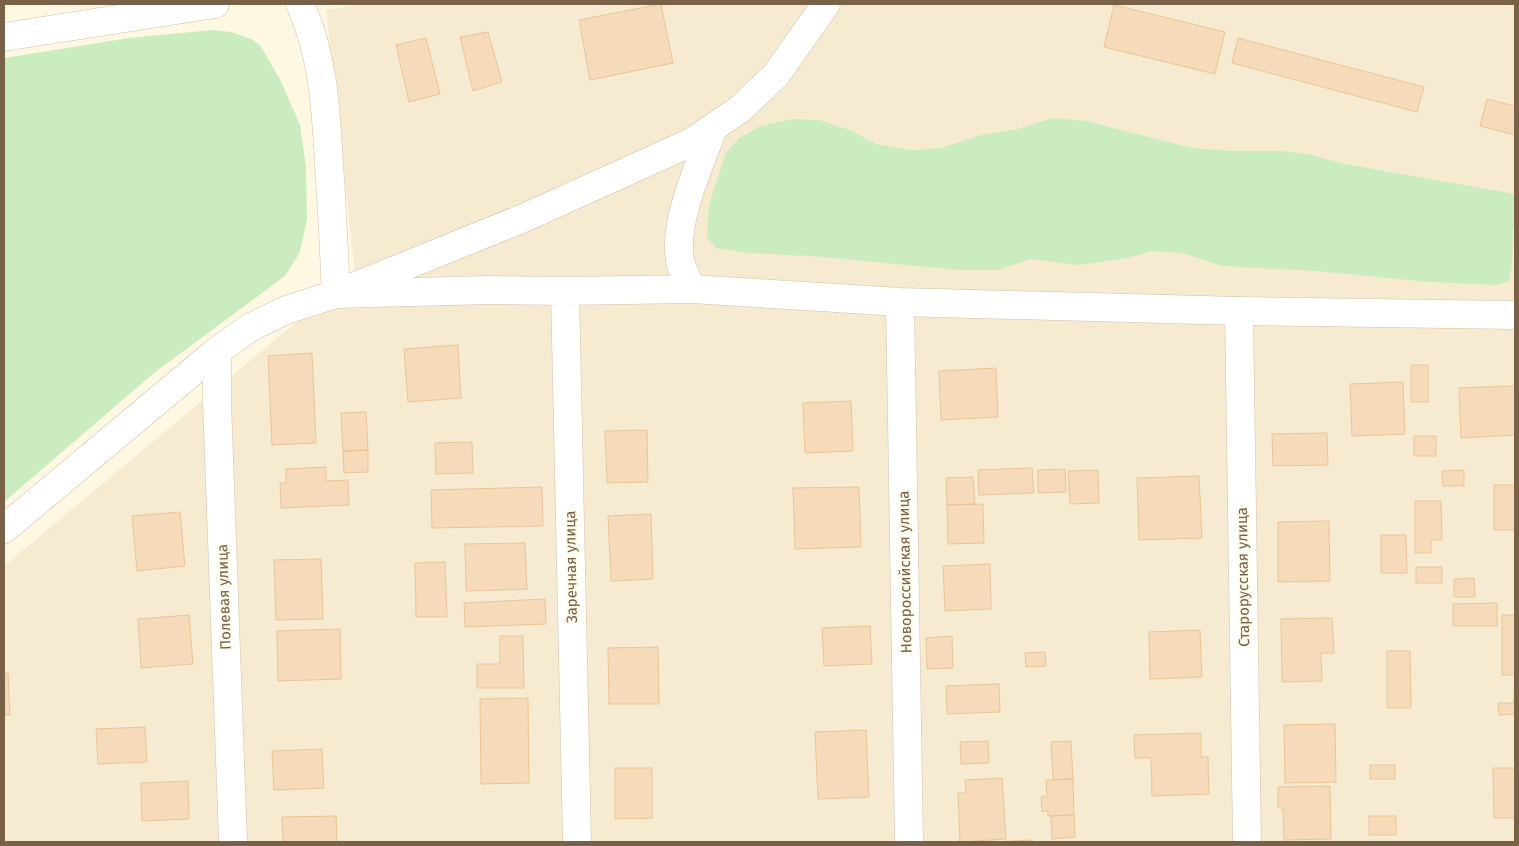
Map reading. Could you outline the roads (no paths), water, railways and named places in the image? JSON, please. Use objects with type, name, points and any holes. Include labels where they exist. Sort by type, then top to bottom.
[{"type":"street","points":[[4,37],[214,4]]},
{"type":"street","points":[[300,4],[310,25],[326,106],[336,294]]},
{"type":"street","points":[[4,529],[217,351],[251,327],[286,310],[336,294],[526,217],[692,142],[740,109],[776,75],[826,4]]},
{"type":"street","points":[[692,289],[682,267],[679,241],[686,203],[713,128]]},
{"type":"street","points":[[336,294],[490,290],[692,289],[900,302],[1239,311],[1515,315]]},
{"type":"street","name":"Заречная улица","points":[[565,291],[577,842]]},
{"type":"street","name":"Новороссийская улица","points":[[900,302],[909,842]]},
{"type":"street","name":"Старорусская улица","points":[[1239,311],[1246,842]]},
{"type":"street","name":"Полевая улица","points":[[217,351],[217,412],[233,842]]}]
